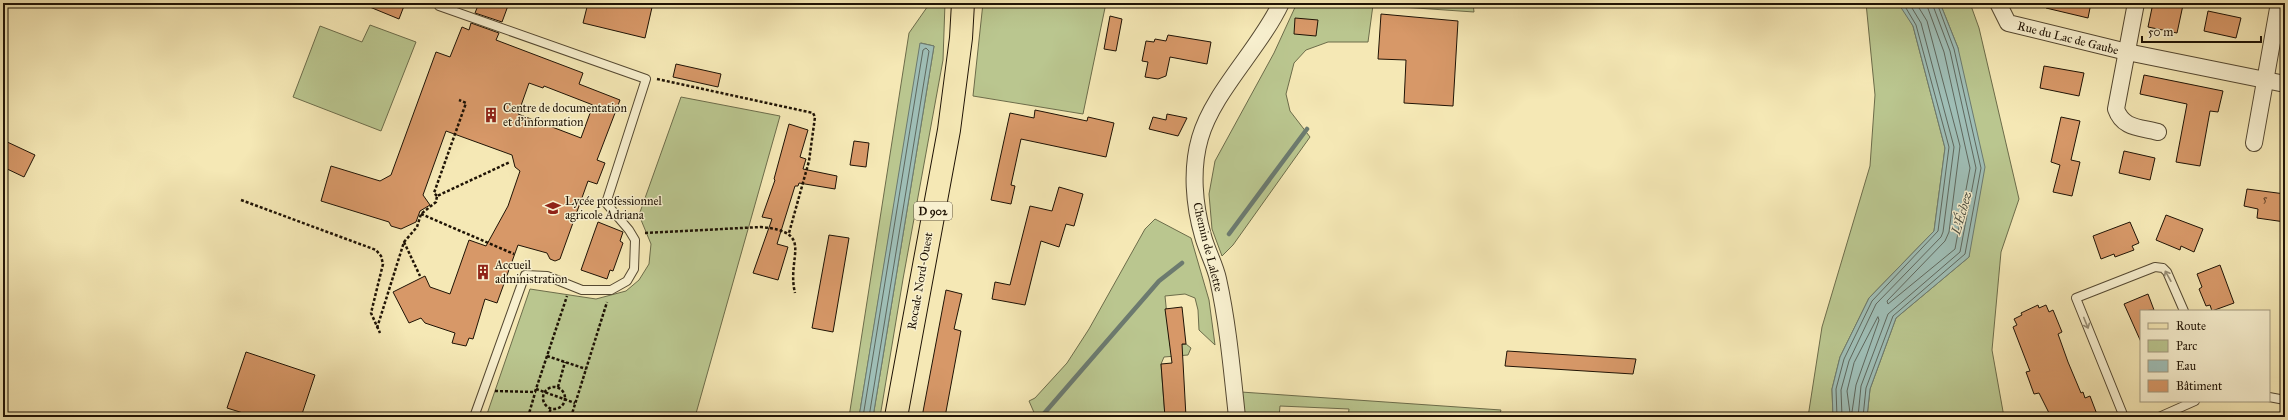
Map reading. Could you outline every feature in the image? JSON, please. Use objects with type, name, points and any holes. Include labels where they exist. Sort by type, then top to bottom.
[{"type":"main road","name":"Rocade Nord-Ouest","points":[[896,417],[949,130],[961,38],[963,3]]},
{"type":"street","name":"Chemin de Lalette","points":[[1237,417],[1218,279],[1203,235],[1196,199],[1195,171],[1200,138],[1210,115],[1256,47],[1281,3]]},
{"type":"street","name":"Rue du Lac de Gaube","points":[[1998,3],[2008,23],[2127,52],[2285,84]]},
{"type":"street","points":[[2127,52],[2136,3]]},
{"type":"street","points":[[2254,143],[2279,3]]},
{"type":"street","name":"Rue du Lac de Gaube","points":[[2127,52],[2116,109],[2119,119],[2125,124],[2158,132]]},
{"type":"lane","points":[[437,3],[446,8],[646,79],[606,203],[635,240],[634,269],[627,281],[611,290],[582,290],[547,276],[525,275],[474,417]]},
{"type":"lane","points":[[2124,417],[2076,298],[2155,267],[2163,268],[2167,272],[2184,310]]},
{"type":"lane","points":[[2270,397],[2285,400]]},
{"type":"lane","points":[[2159,417],[2194,402]]},
{"type":"path","points":[[646,79],[660,79],[813,113],[815,117],[809,161],[789,233]]},
{"type":"path","points":[[377,328],[404,242],[417,227],[421,214],[436,202],[437,196],[434,193],[466,103],[459,100]]},
{"type":"path","points":[[437,196],[510,162]]},
{"type":"path","points":[[241,200],[376,250],[381,256],[383,264],[371,313],[380,333]]},
{"type":"path","points":[[421,214],[514,254]]},
{"type":"path","points":[[633,236],[649,233],[761,227],[780,228],[789,233],[795,244],[791,279],[794,294]]},
{"type":"path","points":[[404,242],[420,276]]},
{"type":"path","points":[[528,417],[570,285]]},
{"type":"path","points":[[571,417],[611,290]]},
{"type":"path","points":[[547,356],[586,369]]},
{"type":"path","points":[[558,387],[565,362]]},
{"type":"path","points":[[544,392],[550,387],[558,387],[563,391],[565,399]]},
{"type":"path","points":[[482,395],[493,391],[536,391],[544,392],[575,403]]},
{"type":"path","points":[[544,392],[544,402],[551,408],[558,408],[565,399]]},
{"type":"path","points":[[548,417],[551,408]]},
{"type":"green space","points":[[930,3],[945,3],[943,60],[903,279],[880,417],[873,417],[934,46],[921,43],[859,417],[849,417],[909,33]]},
{"type":"green space","points":[[983,3],[1106,3],[1083,114],[973,96]]},
{"type":"green space","points":[[1297,3],[1473,3],[1474,12],[1373,5],[1368,42],[1328,42],[1306,50],[1294,63],[1286,94],[1290,111],[1310,137],[1233,245],[1222,256],[1212,229],[1209,194],[1215,161],[1274,53]]},
{"type":"green space","points":[[1866,3],[1901,3],[1913,26],[1945,148],[1934,231],[1869,298],[1840,357],[1832,389],[1833,417],[1808,417],[1822,327],[1870,166],[1875,95]]},
{"type":"green space","points":[[1940,3],[1970,3],[1979,28],[2019,199],[2001,252],[1992,350],[2004,417],[1867,417],[1870,389],[1896,318],[1969,257],[1958,48]]},
{"type":"green space","points":[[370,25],[416,42],[381,131],[293,97],[320,26],[362,42]]},
{"type":"green space","points":[[681,97],[780,116],[695,417],[486,417],[530,289],[596,299],[626,291],[639,280],[649,264],[651,244],[639,215]]},
{"type":"green space","points":[[1155,219],[1191,238],[1209,300],[1215,345],[1199,330],[1198,310],[1195,298],[1185,294],[1165,296],[1170,346],[1186,344],[1191,348],[1188,355],[1164,357],[1161,364],[1165,417],[1036,417],[1029,401],[1035,398],[1067,363],[1089,329],[1145,229]]},
{"type":"green space","points":[[1241,392],[1501,410],[1499,417],[1348,417],[1349,409],[1280,406],[1279,417],[1244,417]]},
{"type":"water","name":"L'Échez","points":[[1898,3],[1940,3],[1958,48],[1985,167],[1969,257],[1896,318],[1870,389],[1867,417],[1833,417],[1832,389],[1840,357],[1869,298],[1934,231],[1945,148],[1913,26]]},
{"type":"water","points":[[920,43],[934,46],[873,417],[859,417]]},
{"type":"building","points":[[360,3],[396,3],[404,6],[399,19]]},
{"type":"building","points":[[479,3],[509,3],[502,22],[475,13]]},
{"type":"building","points":[[588,3],[653,3],[645,38],[583,23]]},
{"type":"building","points":[[2046,3],[2091,3],[2088,18],[2046,8]]},
{"type":"building","points":[[2153,3],[2183,5],[2177,33],[2148,27]]},
{"type":"building","points":[[2208,11],[2241,18],[2236,38],[2204,31]]},
{"type":"building","points":[[1381,14],[1458,21],[1453,106],[1404,103],[1406,60],[1378,59]]},
{"type":"building","points":[[1110,16],[1122,19],[1116,51],[1104,49]]},
{"type":"building","points":[[1295,18],[1318,20],[1316,36],[1294,34]]},
{"type":"building","points":[[471,23],[499,33],[496,40],[583,73],[579,84],[620,100],[597,160],[605,163],[597,184],[588,181],[560,259],[555,261],[550,259],[547,253],[518,245],[497,303],[485,299],[473,339],[469,338],[466,346],[452,343],[455,333],[425,323],[421,318],[409,323],[393,292],[425,276],[430,287],[450,294],[469,240],[486,246],[508,206],[520,171],[515,167],[512,155],[446,131],[423,195],[430,205],[420,211],[416,222],[401,229],[391,226],[389,222],[321,201],[331,166],[380,181],[391,175],[436,52],[450,57],[462,27],[469,30]],"holes":[[[529,83],[543,88],[544,86],[593,105],[581,138],[518,114]]]},
{"type":"building","points":[[1168,35],[1211,42],[1207,64],[1170,57],[1166,76],[1158,79],[1145,77],[1148,62],[1142,61],[1146,41],[1154,42],[1155,39],[1166,41]]},
{"type":"building","points":[[676,64],[721,74],[718,87],[673,77]]},
{"type":"building","points":[[2044,66],[2084,73],[2079,96],[2040,88]]},
{"type":"building","points":[[2144,75],[2223,91],[2218,112],[2210,111],[2200,166],[2176,162],[2187,104],[2140,94]]},
{"type":"building","points":[[1035,110],[1087,121],[1088,117],[1114,123],[1106,157],[1021,139],[1011,185],[1015,186],[1011,204],[991,200],[1010,113],[1034,118]]},
{"type":"building","points":[[1167,114],[1187,118],[1178,136],[1149,129],[1153,117],[1166,120]]},
{"type":"building","points":[[2061,117],[2080,121],[2071,160],[2080,162],[2072,196],[2053,192],[2060,165],[2051,162]]},
{"type":"building","points":[[789,124],[808,130],[800,157],[806,159],[803,169],[837,176],[835,189],[799,183],[798,186],[795,186],[777,244],[788,247],[778,280],[753,273],[772,219],[762,217],[775,180],[774,179]]},
{"type":"building","points":[[3,140],[35,155],[24,177],[3,167]]},
{"type":"building","points":[[854,141],[869,143],[866,167],[850,165]]},
{"type":"building","points":[[2124,151],[2155,158],[2150,180],[2119,173]]},
{"type":"building","points":[[1059,187],[1083,194],[1074,226],[1066,224],[1059,247],[1041,241],[1025,305],[992,299],[995,282],[1010,285],[1030,206],[1052,211]]},
{"type":"building","points":[[2247,189],[2285,194],[2285,222],[2257,218],[2258,209],[2244,206]]},
{"type":"building","points":[[2166,215],[2203,229],[2194,252],[2181,246],[2180,250],[2156,240]]},
{"type":"building","points":[[598,222],[623,232],[620,241],[623,243],[613,271],[610,270],[607,279],[581,270]]},
{"type":"building","points":[[2130,222],[2139,243],[2132,246],[2134,250],[2115,257],[2114,254],[2101,259],[2093,236]]},
{"type":"building","points":[[829,235],[849,238],[833,332],[812,328]]},
{"type":"building","points":[[2220,265],[2234,303],[2215,310],[2212,310],[2210,305],[2206,306],[2199,289],[2202,287],[2197,274]]},
{"type":"building","points":[[946,290],[962,294],[954,329],[961,331],[945,417],[922,417]]},
{"type":"building","points":[[2148,294],[2154,310],[2140,310],[2140,340],[2124,304]]},
{"type":"building","points":[[2038,305],[2039,308],[2046,305],[2049,312],[2053,310],[2062,332],[2058,334],[2081,393],[2083,392],[2085,398],[2090,396],[2098,417],[2051,417],[2039,393],[2034,394],[2026,372],[2030,371],[2013,327],[2017,325],[2014,319],[2022,315],[2021,313]]},
{"type":"building","points":[[1182,307],[1186,344],[1182,344],[1186,417],[1165,417],[1161,364],[1172,363],[1165,309]]},
{"type":"building","points":[[1507,351],[1636,359],[1633,374],[1505,366]]},
{"type":"building","points":[[246,352],[315,375],[301,417],[256,417],[227,408]]},
{"type":"waterway","points":[[1229,234],[1307,129]]},
{"type":"waterway","points":[[1041,417],[1159,281],[1182,263]]},
{"type":"place","name":"Centre de documentation et d’information","points":[[491,115]]},
{"type":"place","name":"Lycée professionnel agricole Adriana","points":[[553,208]]},
{"type":"place","name":"Accueil administration","points":[[483,272]]}]
